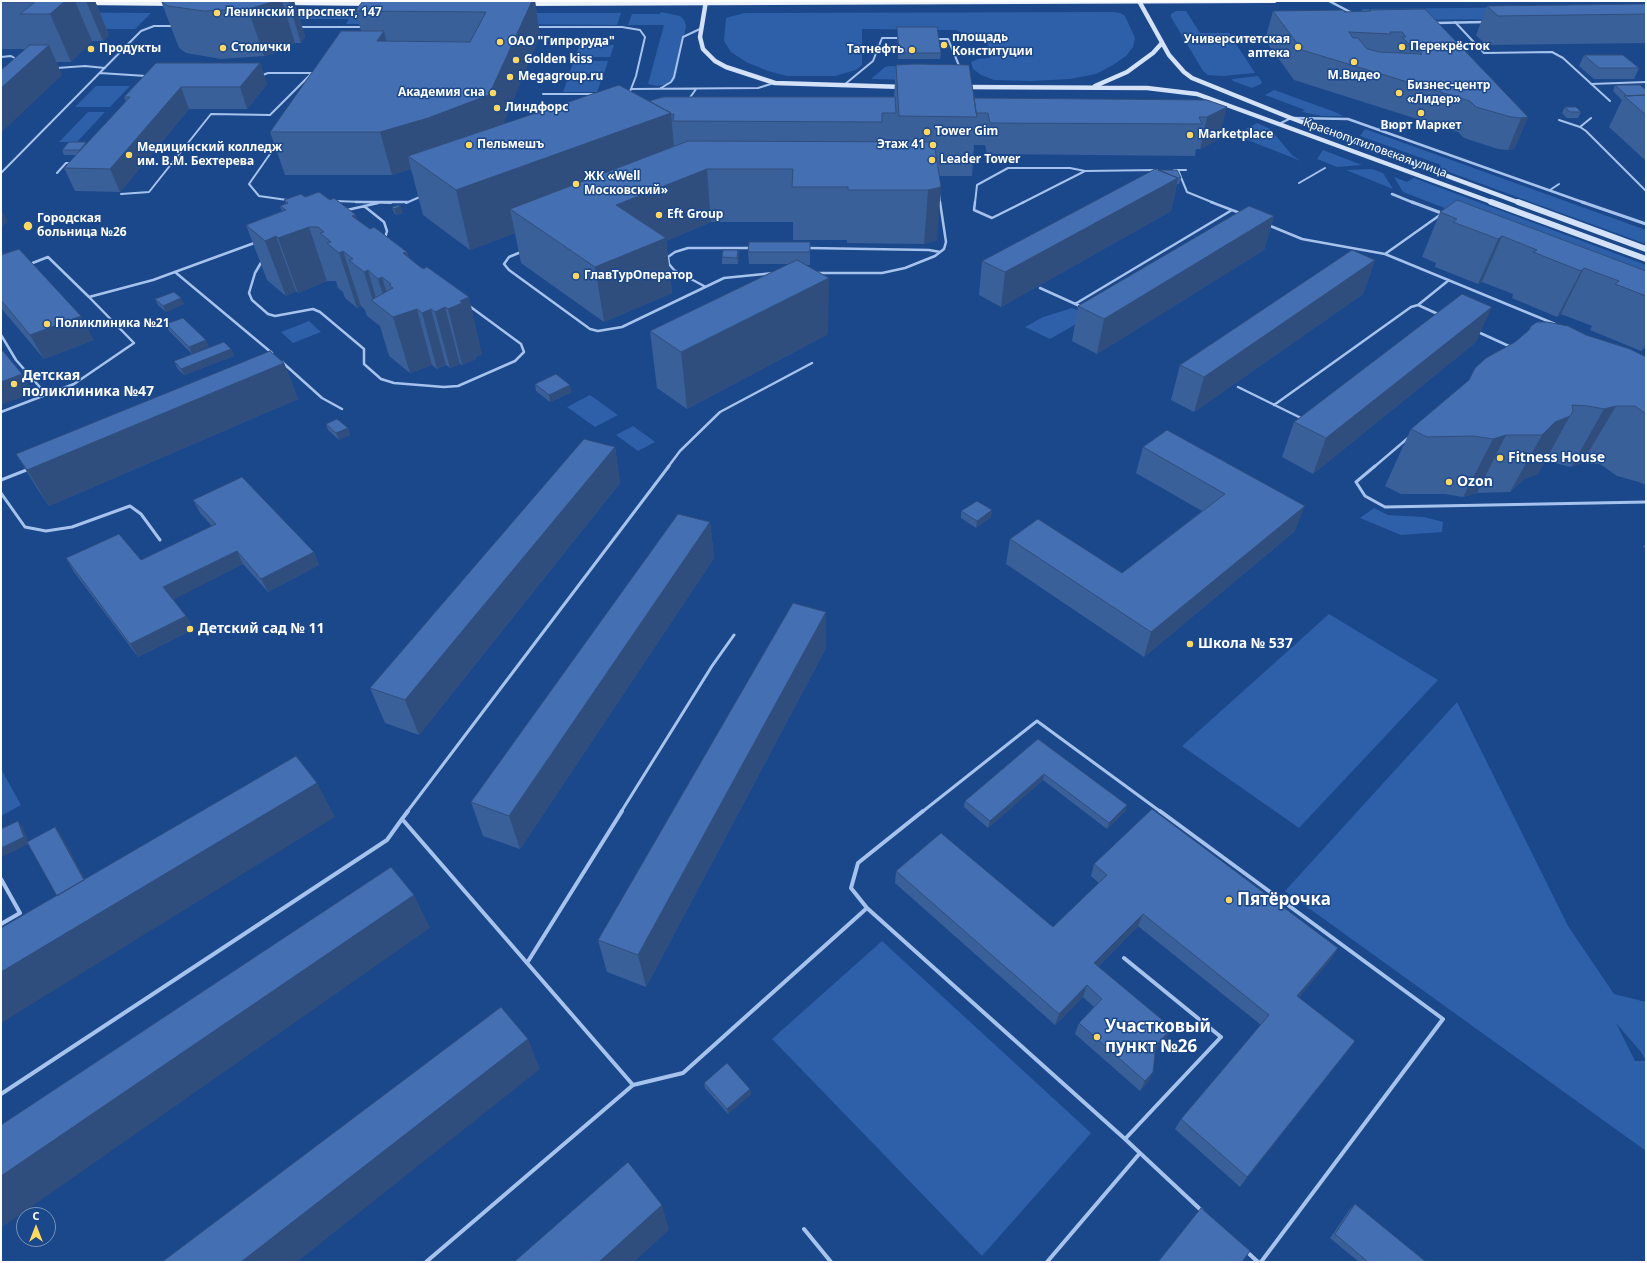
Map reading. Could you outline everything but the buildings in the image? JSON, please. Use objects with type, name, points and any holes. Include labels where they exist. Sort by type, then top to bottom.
[{"type":"main road","points":[[516,4],[1275,1]]},
{"type":"main road","points":[[953,87],[1091,88],[1128,72],[1153,53],[1162,42],[1140,2]]},
{"type":"main road","points":[[706,3],[700,37],[703,49],[715,61],[743,74],[775,83],[914,87]]},
{"type":"main road","points":[[80,4],[183,4]]},
{"type":"main road","points":[[275,4],[379,4]]},
{"type":"main road","name":"Краснопутиловская улица","points":[[1162,42],[1177,65],[1192,78],[1291,118],[1646,249]]},
{"type":"main road","name":"Краснопутиловская улица","points":[[1091,88],[1147,88],[1181,91],[1230,105],[1646,259]]},
{"type":"street","points":[[1329,1],[1359,16]]},
{"type":"street","points":[[1433,23],[1492,22]]},
{"type":"street","name":"Краснопутиловская улица","points":[[1291,118],[1348,119],[1646,224]]},
{"type":"street","points":[[1392,194],[1450,216]]},
{"type":"lane","points":[[1455,22],[1484,53],[1552,52],[1563,58],[1610,101]]},
{"type":"lane","points":[[1,173],[141,31],[154,26],[178,26]]},
{"type":"lane","points":[[296,26],[367,27]]},
{"type":"lane","points":[[355,33],[359,27]]},
{"type":"lane","points":[[530,27],[622,27],[640,30],[645,37],[636,76],[628,94]]},
{"type":"lane","points":[[659,89],[671,82],[674,77],[683,37],[702,28]]},
{"type":"lane","points":[[843,86],[873,62],[882,38],[897,38]]},
{"type":"lane","points":[[938,38],[948,39],[962,71]]},
{"type":"lane","points":[[1,56],[11,56],[23,62]]},
{"type":"lane","points":[[56,68],[85,66],[105,68]]},
{"type":"lane","points":[[253,76],[260,76],[268,73],[316,72]]},
{"type":"lane","points":[[100,73],[148,76]]},
{"type":"lane","points":[[121,194],[149,192],[211,114],[270,115],[312,73]]},
{"type":"lane","points":[[969,82],[972,87]]},
{"type":"lane","points":[[1591,84],[1646,82]]},
{"type":"lane","points":[[631,89],[758,88],[775,83]]},
{"type":"lane","points":[[690,99],[696,89]]},
{"type":"lane","points":[[543,94],[604,94]]},
{"type":"lane","points":[[1279,124],[1291,118]]},
{"type":"lane","points":[[1580,127],[1591,118]]},
{"type":"lane","points":[[1559,120],[1580,127],[1646,191]]},
{"type":"lane","points":[[280,140],[249,184],[259,196],[278,200],[294,200]]},
{"type":"lane","points":[[57,173],[66,163],[80,163]]},
{"type":"lane","points":[[1085,171],[992,218],[974,210],[977,185],[1008,168],[1070,168],[1085,171],[1162,170]]},
{"type":"lane","points":[[1299,183],[1325,168]]},
{"type":"lane","points":[[1170,170],[1186,170]]},
{"type":"lane","points":[[1178,170],[1187,192],[1246,216]]},
{"type":"lane","points":[[1550,190],[1559,184]]},
{"type":"lane","points":[[810,273],[882,273],[921,262],[940,252],[944,248],[946,242],[939,192]]},
{"type":"lane","points":[[333,201],[405,203],[427,194]]},
{"type":"lane","points":[[341,212],[388,202]]},
{"type":"lane","points":[[364,206],[384,222],[387,231],[385,239]]},
{"type":"lane","points":[[1075,304],[1232,210]]},
{"type":"lane","points":[[1385,254],[1443,213]]},
{"type":"lane","points":[[1267,224],[1302,239],[1385,254],[1561,326]]},
{"type":"lane","points":[[89,297],[153,280],[261,241]]},
{"type":"lane","points":[[704,286],[674,270],[669,264],[668,258],[675,252],[688,248],[753,248]]},
{"type":"lane","points":[[807,248],[928,250],[940,252]]},
{"type":"lane","points":[[522,252],[509,257],[504,264],[509,270],[590,329],[598,331],[622,327],[704,286],[724,278],[740,274],[780,273]]},
{"type":"lane","points":[[266,255],[254,273],[249,293],[252,300],[268,314],[275,316],[313,309],[320,312],[364,349],[364,364],[381,379],[394,383],[444,387],[458,386],[515,361],[524,352],[521,344],[464,302]]},
{"type":"lane","points":[[1,412],[74,384],[134,343],[48,257],[28,265]]},
{"type":"lane","points":[[175,272],[275,357]]},
{"type":"lane","points":[[1274,405],[1411,307],[1418,305],[1449,280]]},
{"type":"lane","points":[[1040,288],[1088,310]]},
{"type":"lane","points":[[1418,305],[1446,318]]},
{"type":"lane","points":[[1472,330],[1513,348]]},
{"type":"lane","points":[[1,335],[16,360],[46,394]]},
{"type":"lane","points":[[8,363],[16,360]]},
{"type":"lane","points":[[281,361],[322,398],[342,409]]},
{"type":"lane","points":[[1,1094],[387,840],[680,451],[720,412],[812,363]]},
{"type":"lane","points":[[1238,387],[1310,422]]},
{"type":"lane","points":[[1409,437],[1356,482],[1365,496],[1385,507],[1646,502]]},
{"type":"lane","points":[[1,480],[32,467]]},
{"type":"lane","points":[[1,492],[25,527],[46,531],[72,527],[130,506],[141,514],[160,540]]},
{"type":"lane","points":[[527,963],[712,666],[734,635]]},
{"type":"lane","points":[[1205,1214],[1125,1139],[867,908],[851,888],[858,863],[1037,721],[1442,1019],[1259,1262],[1240,1246]]},
{"type":"lane","points":[[402,819],[633,1085]]},
{"type":"lane","points":[[1,879],[20,913],[1,924]]},
{"type":"lane","points":[[426,1262],[633,1085],[683,1073],[867,908]]},
{"type":"lane","points":[[1124,958],[1221,1037],[1125,1139]]},
{"type":"lane","points":[[1047,1262],[1140,1153]]},
{"type":"lane","points":[[804,1229],[831,1262]]},
{"type":"shaded area","points":[[1646,6],[1646,18],[1386,20],[1361,11],[1363,9]]},
{"type":"shaded area","points":[[1176,11],[1186,11],[1200,33],[1229,33],[1255,73],[1223,76],[1208,75],[1203,71],[1171,17],[1171,14]]},
{"type":"shaded area","points":[[1,12],[151,13],[135,29],[1,29]]},
{"type":"shaded area","points":[[661,12],[680,16],[684,20],[686,26],[675,80],[670,84],[657,86],[648,84],[664,25],[628,25],[632,14],[660,14]]},
{"type":"shaded area","points":[[288,13],[463,13],[451,24],[346,24],[349,19],[282,19]]},
{"type":"shaded area","points":[[493,13],[621,13],[617,25],[490,24]]},
{"type":"shaded area","points":[[744,13],[1120,13],[1125,16],[1135,38],[1133,47],[1126,56],[1096,74],[1070,79],[1031,81],[994,80],[981,75],[973,69],[971,62],[978,59],[990,58],[987,41],[972,38],[956,30],[862,29],[862,65],[856,70],[835,76],[787,76],[768,71],[746,62],[731,52],[724,41],[726,18]]},
{"type":"shaded area","points":[[580,44],[614,45],[610,57],[575,57]]},
{"type":"shaded area","points":[[574,61],[608,61],[604,74],[569,74]]},
{"type":"shaded area","points":[[885,67],[940,67],[957,81],[871,79]]},
{"type":"shaded area","points":[[1258,76],[1262,82],[1261,84],[1252,88],[1233,81],[1232,79]]},
{"type":"shaded area","points":[[568,78],[602,78],[597,92],[563,92]]},
{"type":"shaded area","points":[[96,86],[130,86],[110,107],[75,107]]},
{"type":"shaded area","points":[[1274,90],[1343,116],[1322,116],[1302,112],[1305,110],[1265,95]]},
{"type":"shaded area","points":[[88,112],[105,112],[77,142],[59,142]]},
{"type":"shaded area","points":[[1257,123],[1270,129],[1292,155],[1301,161],[1235,135]]},
{"type":"shaded area","points":[[1365,129],[1646,230],[1646,244],[1438,168],[1441,165],[1360,136]]},
{"type":"shaded area","points":[[1323,150],[1362,165],[1337,167],[1317,159]]},
{"type":"shaded area","points":[[1372,169],[1383,173],[1393,189],[1346,170]]},
{"type":"shaded area","points":[[1394,177],[1407,182],[1414,178],[1646,265],[1646,285],[1403,192]]},
{"type":"shaded area","points":[[1072,308],[1090,316],[1050,339],[1025,327],[1043,317]]},
{"type":"shaded area","points":[[309,321],[321,332],[293,343],[281,332]]},
{"type":"shaded area","points":[[590,395],[618,415],[595,427],[567,407]]},
{"type":"shaded area","points":[[633,426],[655,442],[638,451],[616,435]]},
{"type":"shaded area","points":[[1374,508],[1388,515],[1424,517],[1443,522],[1442,532],[1401,535],[1360,518]]},
{"type":"shaded area","points":[[1329,614],[1438,680],[1299,828],[1182,746]]},
{"type":"shaded area","points":[[1457,702],[1568,926],[1614,994],[1646,1002],[1646,1061],[1646,1151],[1285,891]],"holes":[[[1616,1023],[1641,1052],[1646,1061],[1635,1061]]]},
{"type":"shaded area","points":[[1,769],[21,805],[1,816]]},
{"type":"shaded area","points":[[882,941],[1091,1133],[982,1256],[772,1039]]},
{"type":"place","name":"Ленинский проспект, 147","points":[[217,13]]},
{"type":"place","name":"ОАО \"Гипроруда\"","points":[[500,42]]},
{"type":"place","name":"площадь Конституции","points":[[944,45]]},
{"type":"place","name":"Университетская аптека","points":[[1298,47]]},
{"type":"place","name":"Перекрёсток","points":[[1402,47]]},
{"type":"place","name":"Столички","points":[[223,48]]},
{"type":"place","name":"Продукты","points":[[91,49]]},
{"type":"place","name":"Татнефть","points":[[912,50]]},
{"type":"place","name":"Golden kiss","points":[[516,60]]},
{"type":"place","name":"М.Видео","points":[[1354,62]]},
{"type":"place","name":"Megagroup.ru","points":[[510,77]]},
{"type":"place","name":"Академия сна","points":[[493,93]]},
{"type":"place","name":"Бизнес-центр «Лидер»","points":[[1399,93]]},
{"type":"place","name":"Линдфорс","points":[[497,108]]},
{"type":"place","name":"Вюрт Маркет","points":[[1421,113]]},
{"type":"place","name":"Tower Gim","points":[[927,132]]},
{"type":"place","name":"Marketplace","points":[[1190,135]]},
{"type":"place","name":"Пельмешъ","points":[[469,145]]},
{"type":"place","name":"Этаж 41","points":[[933,145]]},
{"type":"place","name":"Медицинский колледж им. В.М. Бехтерева","points":[[129,155]]},
{"type":"place","name":"Leader Tower","points":[[932,160]]},
{"type":"place","name":"ЖК «Well Московский»","points":[[576,184]]},
{"type":"place","name":"Eft Group","points":[[659,215]]},
{"type":"place","name":"Городская больница №26","points":[[28,226]]},
{"type":"place","name":"ГлавТурОператор","points":[[576,276]]},
{"type":"place","name":"Поликлиника №21","points":[[47,324]]},
{"type":"place","name":"Детская поликлиника №47","points":[[14,384]]},
{"type":"place","name":"Fitness House","points":[[1500,458]]},
{"type":"place","name":"Ozon","points":[[1449,482]]},
{"type":"place","name":"Детский сад № 11","points":[[190,629]]},
{"type":"place","name":"Школа № 537","points":[[1190,644]]},
{"type":"place","name":"Пятёрочка","points":[[1229,900]]},
{"type":"place","name":"Участковый пункт №26","points":[[1097,1037]]}]
